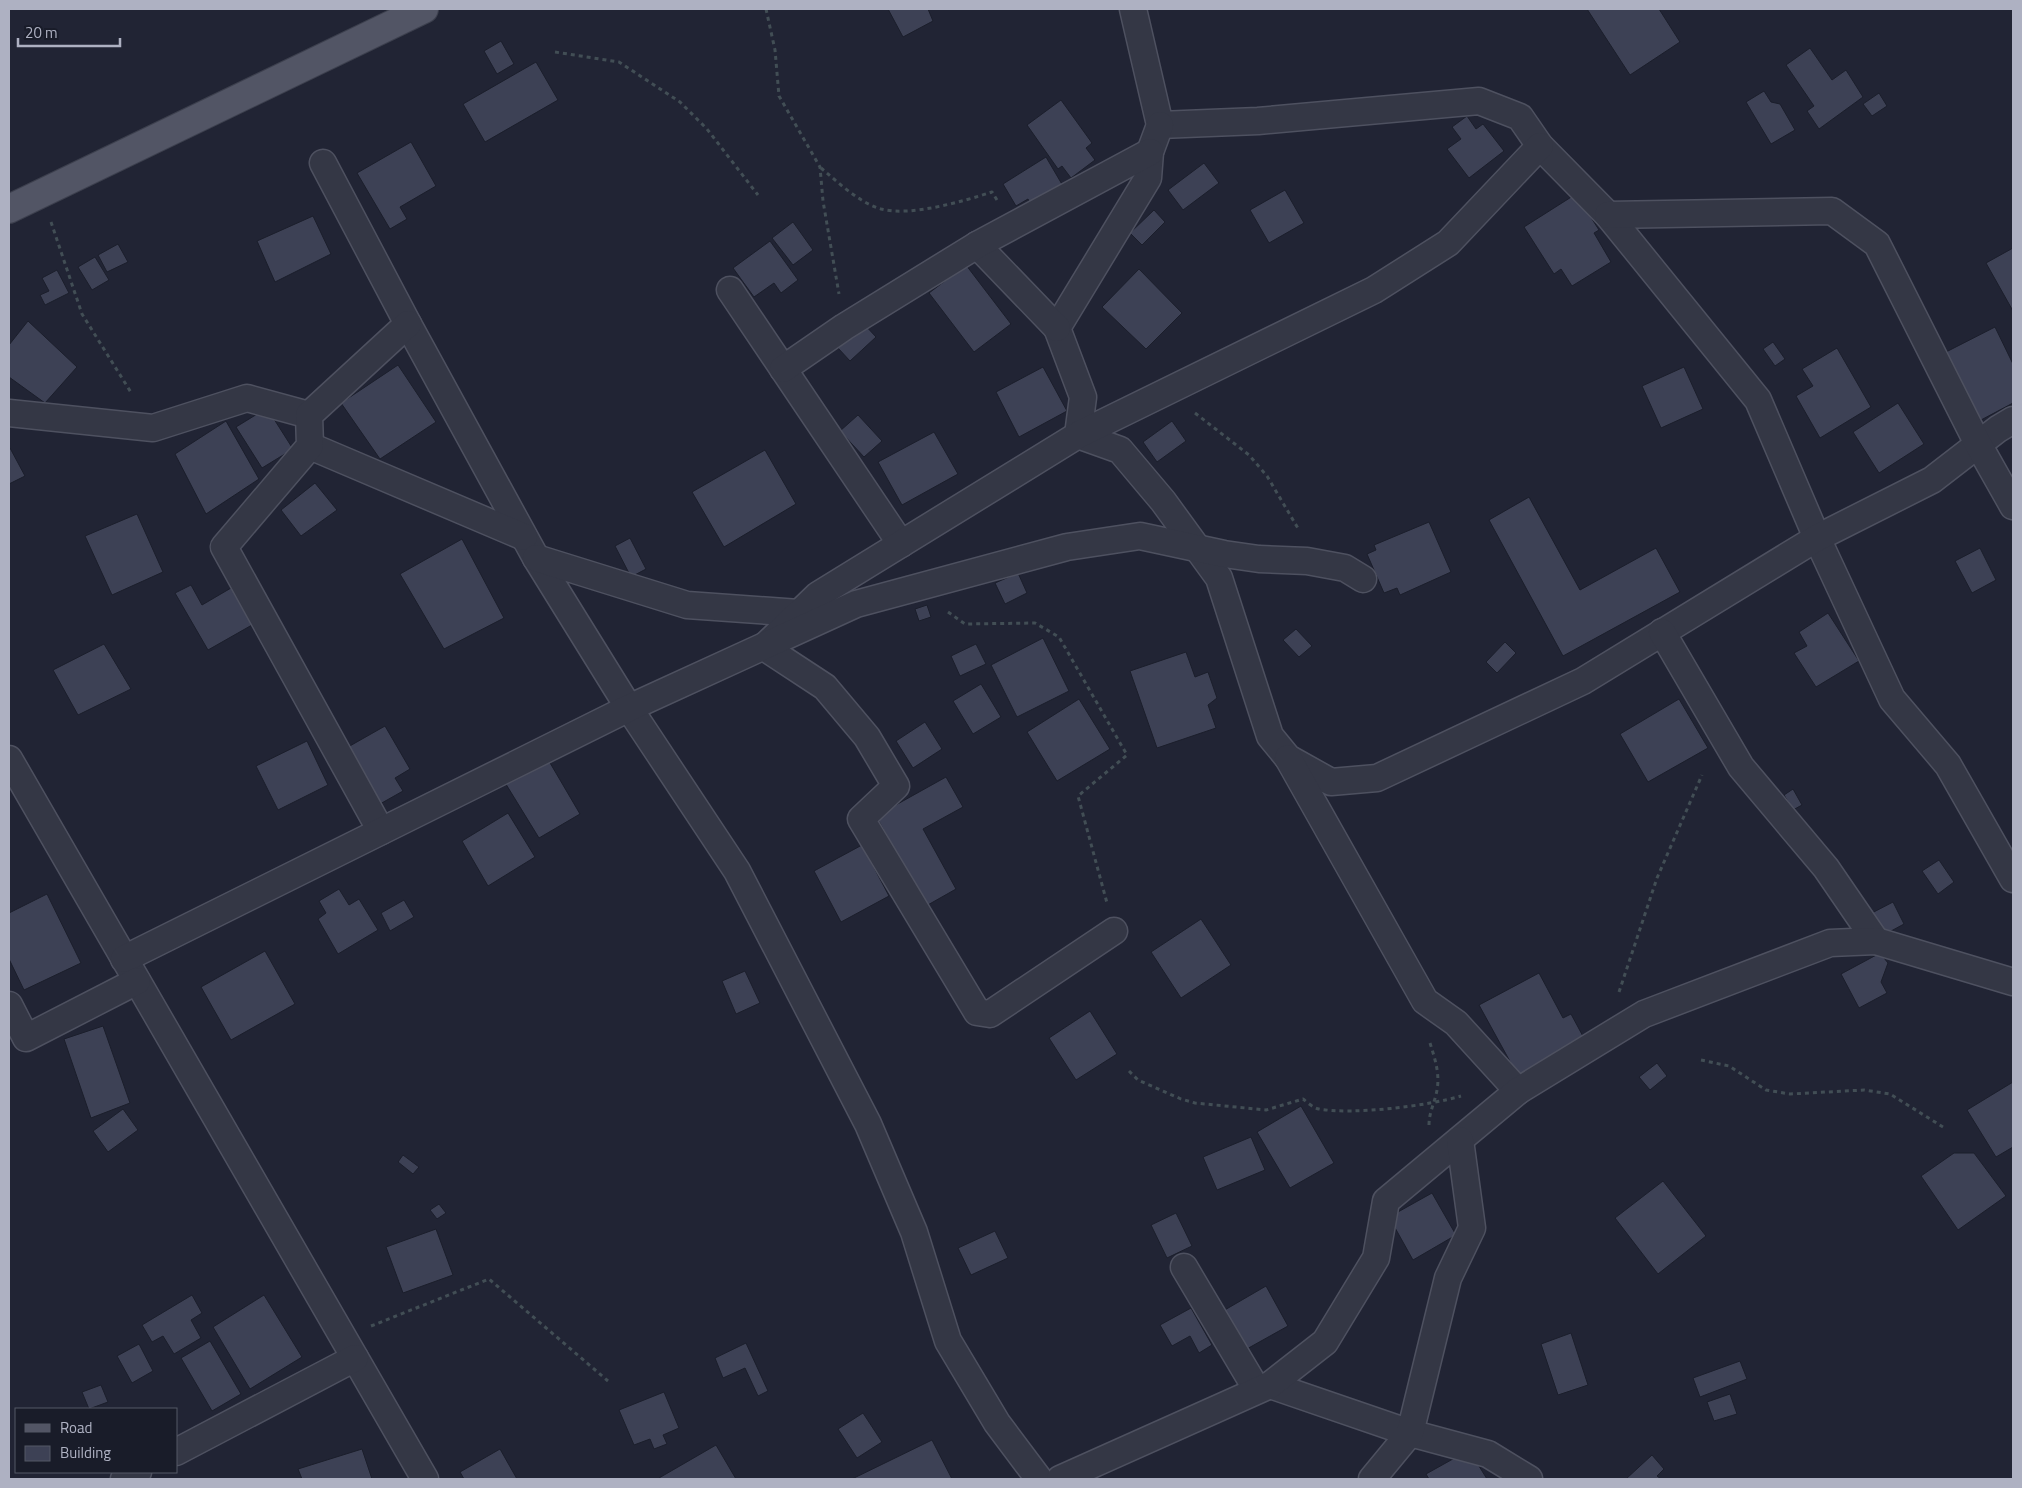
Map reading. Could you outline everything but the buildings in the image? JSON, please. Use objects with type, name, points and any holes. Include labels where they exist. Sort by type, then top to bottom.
[{"type":"main road","points":[[9,209],[424,9]]},
{"type":"street","points":[[1058,328],[1148,178],[1150,152],[1160,124],[1133,9]]},
{"type":"street","points":[[1160,124],[1258,121],[1479,101],[1520,116],[1540,146],[1608,215],[1758,400],[1817,538],[1892,699],[1948,766],[2013,879]]},
{"type":"street","points":[[764,647],[818,595],[1078,435],[1374,290],[1448,243],[1540,146]]},
{"type":"street","points":[[783,369],[844,327],[977,245],[1150,152]]},
{"type":"street","points":[[323,163],[530,548],[629,708],[738,871],[868,1124],[914,1232],[948,1341],[996,1423],[1039,1479]]},
{"type":"street","points":[[1608,215],[1832,212],[1877,244],[1978,444],[2013,506]]},
{"type":"street","points":[[977,245],[1058,328],[1083,397],[1078,435]]},
{"type":"street","points":[[730,290],[901,544]]},
{"type":"street","points":[[381,831],[224,547],[310,446],[309,416],[408,324]]},
{"type":"street","points":[[9,413],[153,428],[247,398],[309,416]]},
{"type":"street","points":[[1288,758],[1331,782],[1377,778],[1583,681],[1817,538],[1932,480],[1978,444],[2013,420]]},
{"type":"street","points":[[1078,435],[1120,450],[1163,501],[1219,578],[1270,736],[1288,758],[1425,1001],[1456,1023],[1514,1086]]},
{"type":"street","points":[[310,446],[530,548],[687,605],[799,613]]},
{"type":"street","points":[[124,959],[629,708],[856,604],[1067,547],[1140,536],[1259,559],[1345,568],[1363,579]]},
{"type":"street","points":[[1662,632],[1741,767],[1826,868],[1876,941]]},
{"type":"street","points":[[764,647],[824,687],[867,738],[896,786],[861,819],[977,1012],[990,1014],[1114,931]]},
{"type":"street","points":[[9,759],[425,1479]]},
{"type":"street","points":[[1060,1479],[1263,1387],[1325,1342],[1376,1258],[1386,1201],[1460,1140],[1514,1086],[1644,1014],[1830,943],[1876,941],[2013,982]]},
{"type":"street","points":[[9,1004],[26,1038],[137,982]]},
{"type":"street","points":[[1372,1479],[1410,1433],[1448,1278],[1472,1228],[1460,1140]]},
{"type":"street","points":[[1184,1267],[1263,1387],[1410,1433],[1488,1454],[1529,1479]]},
{"type":"street","points":[[178,1451],[349,1348]]},
{"type":"street","points":[[124,1479],[136,1473]]},
{"type":"path","points":[[766,9],[775,50],[779,96],[820,167],[850,193],[882,209],[925,209],[958,203],[992,192],[1016,225]]},
{"type":"path","points":[[555,52],[619,62],[680,102],[707,129],[758,195]]},
{"type":"path","points":[[820,167],[823,201],[844,327]]},
{"type":"path","points":[[41,193],[82,314],[153,428]]},
{"type":"path","points":[[1180,385],[1184,401],[1204,422],[1231,439],[1249,455],[1266,476],[1321,564]]},
{"type":"path","points":[[914,588],[965,624],[1034,623],[1059,638],[1127,755],[1078,796],[1114,931]]},
{"type":"path","points":[[1618,995],[1658,878],[1702,775]]},
{"type":"path","points":[[1425,1001],[1430,1040],[1438,1068],[1438,1089],[1429,1116],[1430,1136],[1436,1160]]},
{"type":"path","points":[[1701,1060],[1729,1066],[1766,1090],[1790,1094],[1864,1090],[1890,1094],[1943,1127]]},
{"type":"path","points":[[1129,1071],[1138,1080],[1181,1099],[1220,1107],[1266,1110],[1303,1099],[1317,1109],[1367,1109],[1433,1104],[1514,1086]]},
{"type":"path","points":[[349,1348],[489,1279],[608,1381]]}]
